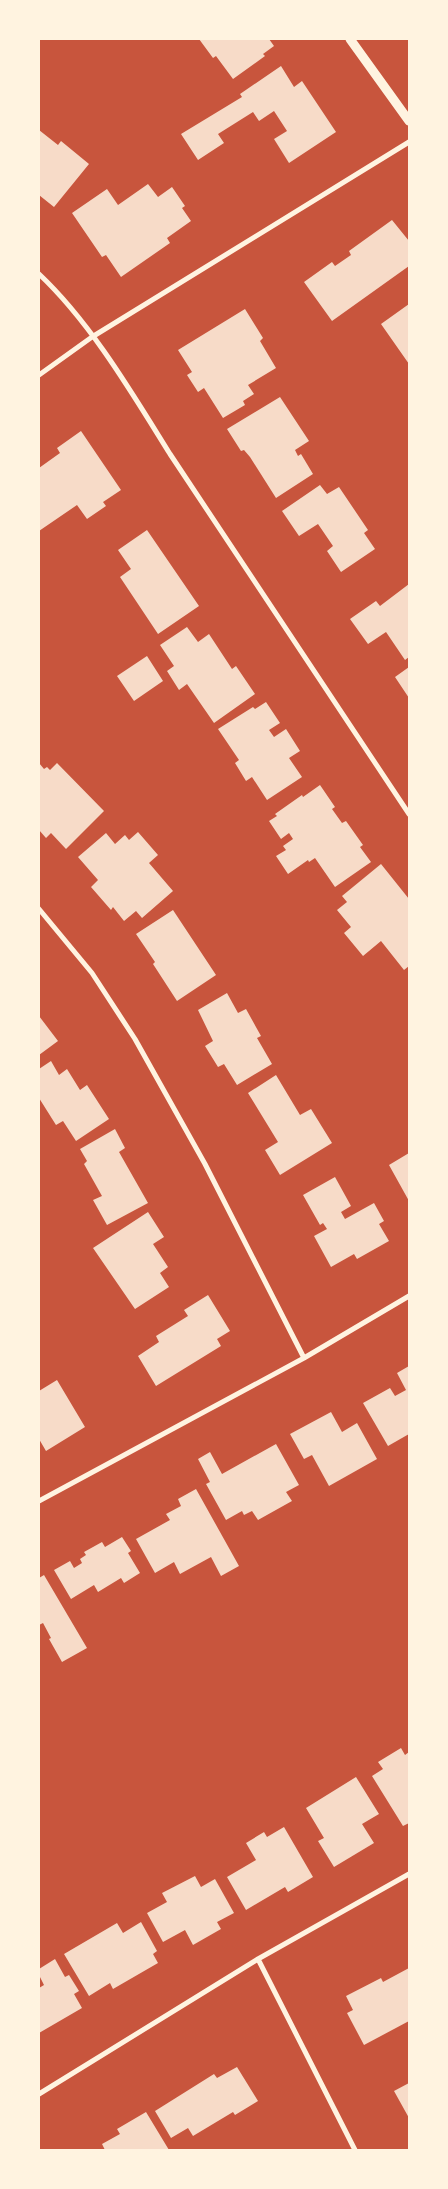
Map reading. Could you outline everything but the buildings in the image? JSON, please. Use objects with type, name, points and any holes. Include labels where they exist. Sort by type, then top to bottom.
[{"type":"street","points":[[350,39],[409,121]]},
{"type":"street","points":[[39,375],[92,337],[409,142]]},
{"type":"street","points":[[39,274],[92,337],[134,397],[409,814]]},
{"type":"street","points":[[39,909],[92,973],[135,1039],[204,1164],[304,1358]]},
{"type":"street","points":[[39,1501],[304,1358],[409,1296]]},
{"type":"street","points":[[39,2094],[258,1959],[409,1874]]},
{"type":"street","points":[[258,1959],[355,2150]]}]
